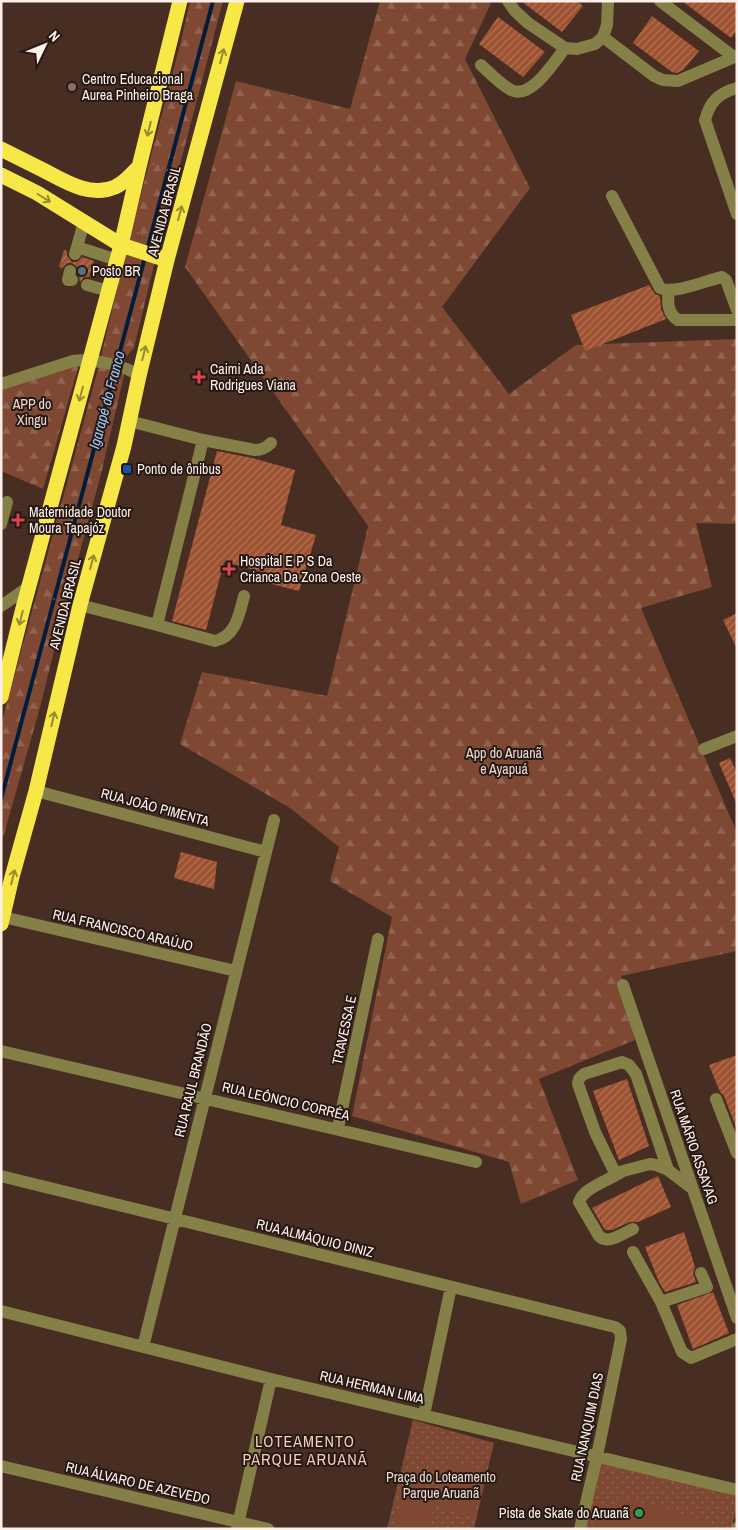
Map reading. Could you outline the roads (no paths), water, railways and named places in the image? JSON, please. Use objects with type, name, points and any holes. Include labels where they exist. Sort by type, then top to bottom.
[{"type":"highway","points":[[1,697],[30,586],[94,361],[117,260],[127,247],[180,1]]},
{"type":"highway","name":"AVENIDA BRASIL","points":[[2,920],[36,791],[76,605],[129,421],[133,373],[167,260],[237,1]]},
{"type":"highway","points":[[1,149],[74,186],[91,190],[103,191],[115,187],[144,165]]},
{"type":"highway","points":[[1,175],[37,193],[127,247],[167,260]]},
{"type":"street","points":[[508,1],[528,24],[565,48],[577,49],[595,44],[603,37],[607,25],[608,1]]},
{"type":"street","points":[[660,1],[736,56]]},
{"type":"street","points":[[603,37],[654,76],[663,80],[678,81],[736,56]]},
{"type":"street","points":[[481,65],[509,89],[518,92],[525,91],[534,85],[551,67],[565,48]]},
{"type":"street","points":[[737,88],[726,91],[718,97],[709,108],[705,120],[737,214]]},
{"type":"street","points":[[612,196],[659,286],[663,290],[669,291],[722,277],[726,280],[737,310]]},
{"type":"street","points":[[84,222],[76,250],[117,260]]},
{"type":"street","points":[[87,284],[109,291]]},
{"type":"street","points":[[669,291],[669,307],[673,316],[678,320],[737,320]]},
{"type":"street","points":[[1,384],[73,361],[94,361],[133,373]]},
{"type":"street","points":[[129,421],[204,440],[255,450],[261,450],[271,443]]},
{"type":"street","points":[[157,625],[204,440]]},
{"type":"street","points":[[1,524],[7,502]]},
{"type":"street","points":[[1,606],[30,586]]},
{"type":"street","points":[[76,605],[215,641],[221,640],[228,635],[237,622],[244,596]]},
{"type":"street","points":[[704,749],[737,736]]},
{"type":"street","name":"RUA JOÃO PIMENTA","points":[[36,791],[266,852]]},
{"type":"street","name":"RUA RAUL BRANDÃO","points":[[143,1347],[274,820]]},
{"type":"street","name":"RUA FRANCISCO ARAÚJO","points":[[2,920],[236,971]]},
{"type":"street","name":"TRAVESSA E","points":[[338,1128],[378,939]]},
{"type":"street","name":"RUA MÁRIO ASSAYAG","points":[[623,985],[737,1318]]},
{"type":"street","name":"RUA LEÔNCIO CORRÊA","points":[[1,1051],[338,1128],[476,1162]]},
{"type":"street","points":[[616,1175],[596,1132],[578,1080],[584,1074],[622,1062],[629,1065],[636,1074],[668,1170]]},
{"type":"street","points":[[716,1100],[737,1153]]},
{"type":"street","points":[[633,1229],[607,1241],[602,1240],[579,1202],[580,1196],[623,1171],[650,1164],[668,1170],[693,1189]]},
{"type":"street","name":"RUA ALMÁQUIO DINIZ","points":[[1,1176],[615,1327],[620,1331]]},
{"type":"street","points":[[633,1252],[661,1302],[682,1352],[690,1358],[737,1339]]},
{"type":"street","points":[[661,1302],[706,1287],[701,1272]]},
{"type":"street","points":[[424,1415],[451,1287]]},
{"type":"street","name":"RUA HERMAN LIMA","points":[[1,1311],[271,1379],[737,1490]]},
{"type":"street","name":"RUA NANQUIM DIAS","points":[[580,1529],[598,1456],[621,1339],[620,1331]]},
{"type":"street","points":[[238,1526],[271,1379]]},
{"type":"street","name":"RUA ÁLVARO DE AZEVEDO","points":[[1,1466],[238,1526],[268,1529]]},
{"type":"waterway","name":"Igarapé do Franco","points":[[147,250],[213,1]]},
{"type":"waterway","name":"Igarapé do Franco","points":[[1,799],[145,257]]},
{"type":"place","name":"Centro Educacional Aurea Pinheiro Braga","points":[[72,87]]},
{"type":"place","name":"Posto BR","points":[[82,271]]},
{"type":"place","name":"Caimi Ada Rodrigues Viana","points":[[199,377]]},
{"type":"place","name":"Ponto de ônibus","points":[[127,469]]},
{"type":"place","name":"Maternidade Doutor Moura Tapajóz","points":[[18,520]]},
{"type":"place","name":"Hospital E P S Da Crianca Da Zona Oeste","points":[[229,569]]},
{"type":"place","name":"Pista de Skate do Aruanã","points":[[639,1513]]},
{"type":"district","name":"LOTEAMENTO PARQUE ARUANÃ","points":[[305,1450]]},
{"type":"park label","name":"APP do Xingu","points":[[32,412]]},
{"type":"park label","name":"App do Aruanã e Ayapuá","points":[[504,762]]},
{"type":"park label","name":"Praça do Loteamento Parque Aruanã","points":[[441,1485]]}]
